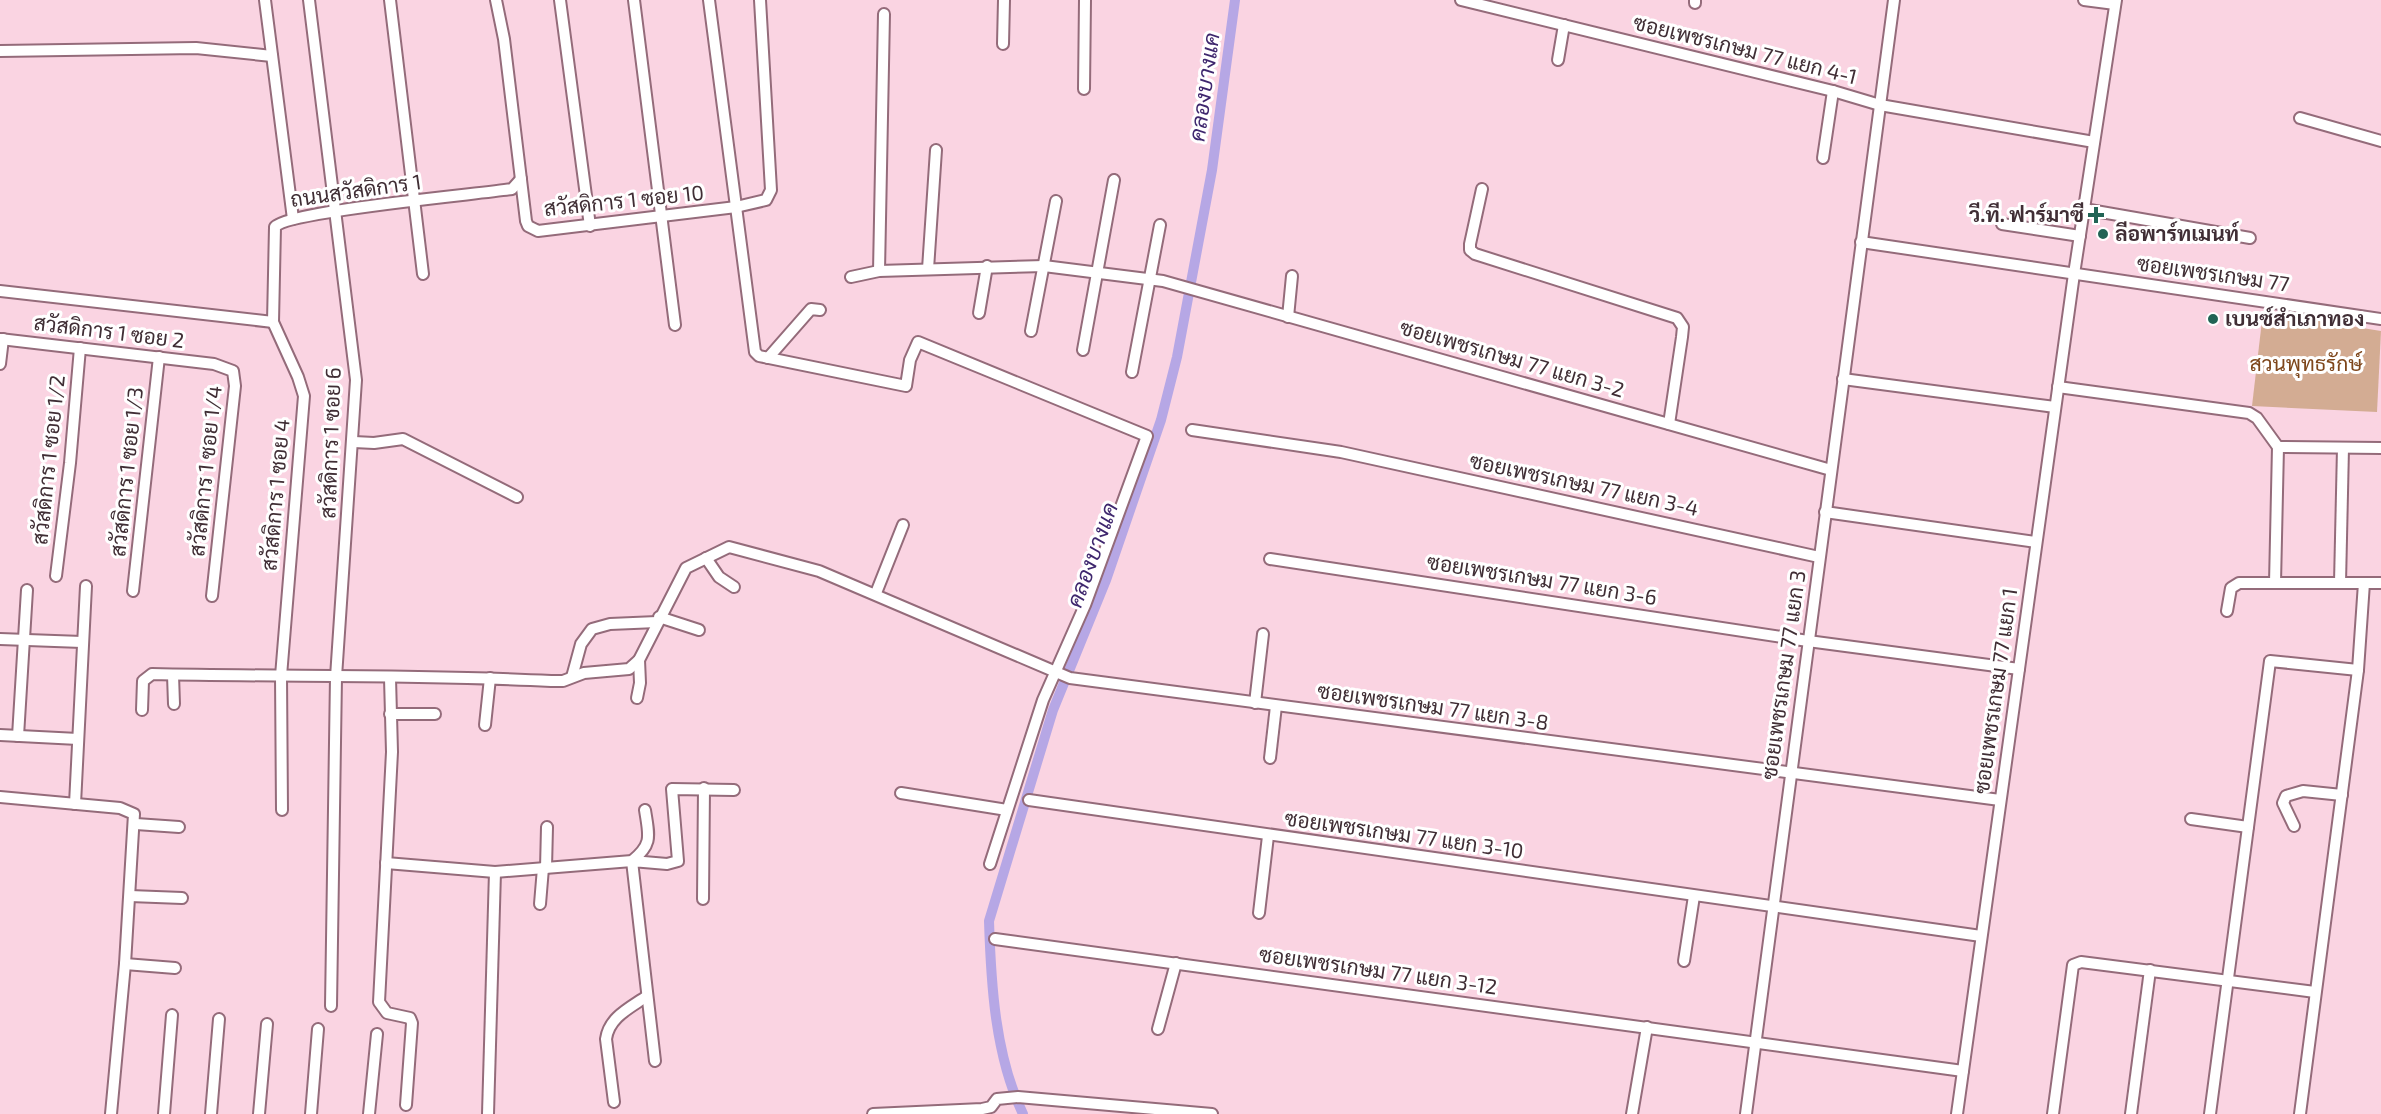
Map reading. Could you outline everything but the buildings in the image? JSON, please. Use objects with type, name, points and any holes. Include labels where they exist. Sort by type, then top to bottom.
[{"type":"street","points":[[265,0],[293,219]]},
{"type":"street","name":"สวัสดิการ 1 ซอย 6","points":[[309,0],[356,380],[354,442],[336,677],[331,1006]]},
{"type":"street","points":[[390,0],[423,274]]},
{"type":"street","points":[[496,0],[504,39],[521,179]]},
{"type":"street","points":[[560,0],[590,226]]},
{"type":"street","points":[[634,0],[675,325]]},
{"type":"street","points":[[709,0],[753,346],[759,356],[906,386],[910,360],[918,342],[1147,436],[1085,605],[1054,671],[990,864]]},
{"type":"street","name":"สวัสดิการ 1 ซอย 10","points":[[521,179],[526,221],[532,229],[550,231],[759,204],[770,196],[760,0]]},
{"type":"street","points":[[1003,44],[1004,0]]},
{"type":"street","points":[[1084,89],[1085,0]]},
{"type":"street","name":"ซอยเพชรเกษม 77 แยก 4-1","points":[[1461,0],[1833,90],[1880,105],[2094,142]]},
{"type":"street","name":"ซอยเพชรเกษม 77 แยก 3","points":[[1746,1114],[1893,0]]},
{"type":"street","points":[[2084,0],[2115,2]]},
{"type":"street","name":"ซอยเพชรเกษม 77 แยก 1","points":[[1957,1114],[2055,407],[2115,2]]},
{"type":"street","points":[[879,271],[884,14]]},
{"type":"street","points":[[1558,60],[1564,25]]},
{"type":"street","points":[[0,51],[196,48],[272,56]]},
{"type":"street","points":[[1823,158],[1833,90]]},
{"type":"street","points":[[2300,118],[2381,141]]},
{"type":"street","points":[[928,269],[936,150]]},
{"type":"street","name":"ถนนสวัสดิการ 1","points":[[273,322],[275,227],[278,223],[336,211],[512,189],[521,179]]},
{"type":"street","points":[[1083,350],[1114,180]]},
{"type":"street","points":[[1482,189],[1470,244],[1470,250],[1475,254],[1677,318],[1683,327],[1669,424]]},
{"type":"street","points":[[1031,331],[1056,201]]},
{"type":"street","points":[[2084,209],[2250,238]]},
{"type":"street","points":[[1132,372],[1160,225]]},
{"type":"street","points":[[2002,225],[2080,236]]},
{"type":"street","name":"ซอยเพชรเกษม 77","points":[[1861,242],[2381,319]]},
{"type":"street","points":[[979,313],[987,266]]},
{"type":"street","name":"ซอยเพชรเกษม 77 แยก 3-2","points":[[851,277],[879,271],[1044,266],[1149,279],[1182,286],[1831,470]]},
{"type":"street","points":[[1288,317],[1292,276]]},
{"type":"street","points":[[0,291],[273,322]]},
{"type":"street","points":[[768,358],[811,309],[820,310]]},
{"type":"street","name":"สวัสดิการ 1 ซอย 4","points":[[273,322],[298,377],[304,396],[281,676],[282,810]]},
{"type":"street","points":[[0,364],[1,339]]},
{"type":"street","name":"สวัสดิการ 1 ซอย 2","points":[[1,339],[214,364]]},
{"type":"street","name":"สวัสดิการ 1 ซอย 1/2","points":[[56,576],[70,464],[80,348]]},
{"type":"street","name":"สวัสดิการ 1 ซอย 1/3","points":[[134,591],[159,357]]},
{"type":"street","name":"สวัสดิการ 1 ซอย 1/4","points":[[212,596],[236,378],[228,367],[214,364]]},
{"type":"street","points":[[1843,379],[2055,407]]},
{"type":"street","points":[[2058,387],[2249,413],[2257,418],[2278,447],[2275,583]]},
{"type":"street","name":"ซอยเพชรเกษม 77 แยก 3-4","points":[[1192,430],[1341,452],[1819,557]]},
{"type":"street","points":[[354,442],[374,443],[403,439],[516,497]]},
{"type":"street","points":[[2278,447],[2381,448]]},
{"type":"street","points":[[2340,583],[2343,447]]},
{"type":"street","points":[[1825,512],[2036,542]]},
{"type":"street","points":[[876,593],[903,525]]},
{"type":"street","name":"ซอยเพชรเกษม 77 แยก 3-8","points":[[639,660],[686,568],[729,547],[739,548],[819,571],[876,593],[1070,678],[2000,800]]},
{"type":"street","points":[[706,558],[719,577],[734,587]]},
{"type":"street","name":"ซอยเพชรเกษม 77 แยก 3-6","points":[[1270,559],[1808,640],[2019,669]]},
{"type":"street","points":[[2300,1114],[2358,670],[2364,583]]},
{"type":"street","points":[[2227,611],[2229,593],[2234,585],[2381,583]]},
{"type":"street","points":[[75,804],[86,586]]},
{"type":"street","points":[[18,736],[22,640],[27,590]]},
{"type":"street","points":[[572,677],[581,644],[592,629],[610,624],[658,620],[699,630]]},
{"type":"street","points":[[1255,703],[1263,634]]},
{"type":"street","points":[[0,639],[82,642]]},
{"type":"street","points":[[142,710],[142,685],[145,677],[152,674],[390,678],[451,676],[563,681],[584,673],[622,671],[639,660]]},
{"type":"street","points":[[637,698],[640,682],[639,660]]},
{"type":"street","points":[[2210,1114],[2270,660],[2358,670]]},
{"type":"street","points":[[173,675],[174,704]]},
{"type":"street","points":[[390,678],[392,752],[379,1002],[387,1013],[403,1015],[410,1018],[412,1023],[406,1106]]},
{"type":"street","points":[[485,725],[490,678]]},
{"type":"street","points":[[1270,758],[1276,706]]},
{"type":"street","points":[[390,714],[435,714]]},
{"type":"street","points":[[0,735],[78,739]]},
{"type":"street","points":[[386,863],[495,872],[632,861],[667,864],[678,861],[670,792],[679,787],[734,790]]},
{"type":"street","points":[[703,899],[704,789]]},
{"type":"street","points":[[2294,826],[2283,803],[2286,796],[2303,791],[2342,795]]},
{"type":"street","points":[[901,793],[1008,810]]},
{"type":"street","points":[[0,797],[75,804],[130,811],[134,814],[136,824],[111,1114]]},
{"type":"street","name":"ซอยเพชรเกษม 77 แยก 3-10","points":[[1029,800],[1268,836],[1982,936]]},
{"type":"street","points":[[632,861],[644,851],[648,844],[645,810]]},
{"type":"street","points":[[2191,819],[2248,827]]},
{"type":"street","points":[[136,824],[179,827]]},
{"type":"street","points":[[540,904],[547,827]]},
{"type":"street","points":[[1259,913],[1268,836]]},
{"type":"street","points":[[632,861],[655,1061]]},
{"type":"street","points":[[488,1114],[495,872]]},
{"type":"street","points":[[130,896],[182,898]]},
{"type":"street","points":[[1684,961],[1694,896]]},
{"type":"street","name":"ซอยเพชรเกษม 77 แยก 3-12","points":[[995,939],[1647,1026],[1963,1071]]},
{"type":"street","points":[[2053,1114],[2073,965],[2081,962],[2315,992]]},
{"type":"street","points":[[1158,1029],[1176,963]]},
{"type":"street","points":[[125,964],[175,968]]},
{"type":"street","points":[[2131,1114],[2150,970]]},
{"type":"street","points":[[614,1102],[606,1039],[608,1028],[614,1019],[647,996]]},
{"type":"street","points":[[164,1114],[172,1015]]},
{"type":"street","points":[[211,1114],[219,1019]]},
{"type":"street","points":[[259,1114],[267,1024]]},
{"type":"street","points":[[1632,1114],[1647,1026]]},
{"type":"street","points":[[311,1114],[318,1029]]},
{"type":"street","points":[[369,1114],[377,1034]]},
{"type":"street","points":[[873,1114],[982,1109],[991,1107],[1004,1098],[1212,1114]]},
{"type":"green space","name":"สวนพุทธรักษ์","points":[[2263,312],[2381,331],[2377,412],[2252,406]]},
{"type":"waterway","name":"คลองบางแค","points":[[1023,1114],[1000,1044],[993,994],[989,921],[1053,710],[1106,580],[1161,420],[1177,357],[1212,170],[1235,0]]},
{"type":"place","name":"วี.ที. ฟาร์มาซี","points":[[2096,215]]},
{"type":"place","name":"ลีอพาร์ทเมนท์","points":[[2103,234]]},
{"type":"place","name":"เบนซ์สำเภาทอง","points":[[2213,319]]}]
